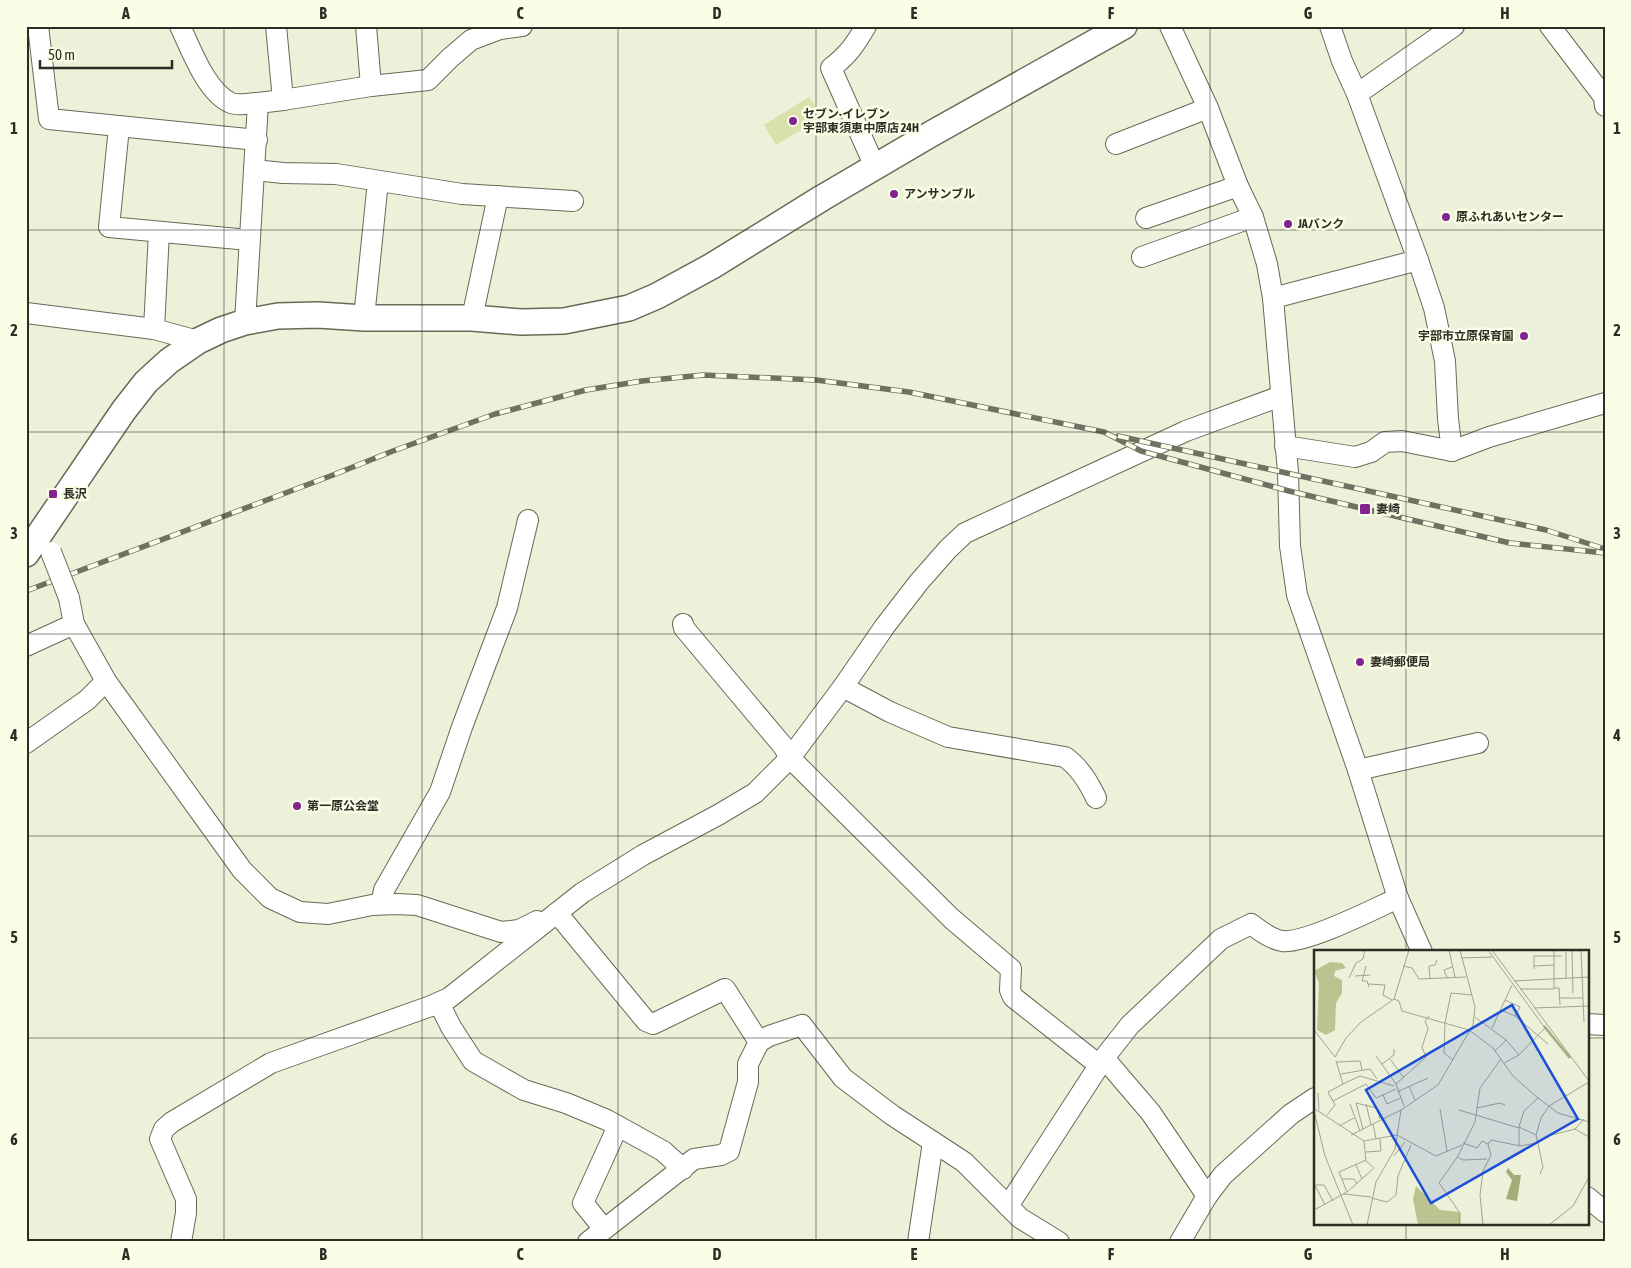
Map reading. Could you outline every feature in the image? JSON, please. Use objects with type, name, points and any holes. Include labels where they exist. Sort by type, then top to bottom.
[{"type":"street","points":[[38,26],[49,119],[256,140]]},
{"type":"street","points":[[180,26],[216,94],[232,104],[283,100],[371,86],[428,80],[471,40],[500,29],[522,26]]},
{"type":"street","points":[[276,26],[283,100]]},
{"type":"street","points":[[366,26],[371,86]]},
{"type":"street","points":[[866,26],[854,48],[831,68],[876,167]]},
{"type":"street","points":[[26,554],[124,410],[146,382],[169,360],[221,330],[245,322],[278,316],[472,318],[521,322],[564,321],[629,308],[657,296],[712,266],[876,167],[1124,26]]},
{"type":"street","points":[[1170,26],[1208,108],[1238,186],[1253,217],[1267,264],[1273,298],[1289,491],[1290,546],[1297,595],[1358,770],[1398,898],[1421,950]]},
{"type":"street","points":[[1330,26],[1342,61],[1357,94],[1434,308],[1445,362],[1452,451]]},
{"type":"street","points":[[1357,94],[1454,26]]},
{"type":"street","points":[[1550,26],[1604,97],[1605,106]]},
{"type":"street","points":[[245,322],[258,103]]},
{"type":"street","points":[[1116,144],[1208,108]]},
{"type":"street","points":[[119,127],[110,226],[249,240]]},
{"type":"street","points":[[254,170],[283,173],[336,174],[462,194],[573,201]]},
{"type":"street","points":[[364,318],[378,181]]},
{"type":"street","points":[[1146,218],[1238,186]]},
{"type":"street","points":[[472,318],[498,196]]},
{"type":"street","points":[[1142,257],[1253,217]]},
{"type":"street","points":[[154,329],[159,232]]},
{"type":"street","points":[[1273,298],[1418,260]]},
{"type":"street","points":[[26,313],[154,329],[198,342]]},
{"type":"street","points":[[181,1242],[186,1213],[186,1199],[160,1139],[164,1129],[172,1122],[271,1063],[449,998],[582,893],[643,855],[755,793],[790,758],[919,582],[965,533],[1186,431],[1281,396]]},
{"type":"street","points":[[1285,446],[1355,457],[1371,452],[1385,442],[1402,441],[1452,451],[1489,437],[1605,403]]},
{"type":"street","points":[[381,904],[384,890],[440,792],[462,727],[508,608],[528,520]]},
{"type":"street","points":[[40,536],[69,598],[74,624],[106,680],[242,870],[270,898],[300,912],[328,914],[372,904],[417,905],[501,932],[519,930],[557,912]]},
{"type":"street","points":[[26,646],[74,624]]},
{"type":"street","points":[[683,624],[684,628],[783,746],[790,758],[945,913],[1011,968],[1010,990],[1013,997],[1102,1061],[1151,1113],[1207,1196]]},
{"type":"street","points":[[26,743],[87,700],[106,680]]},
{"type":"street","points":[[843,687],[890,712],[948,737],[1065,757],[1071,761],[1096,798]]},
{"type":"street","points":[[1358,770],[1478,743]]},
{"type":"street","points":[[1008,1206],[1102,1061],[1130,1025],[1221,939],[1251,924],[1265,934],[1282,941],[1312,936],[1398,898]]},
{"type":"street","points":[[557,912],[646,1021],[653,1024],[725,989],[759,1042]]},
{"type":"street","points":[[439,1003],[451,1027],[473,1061],[524,1090],[566,1103],[618,1126],[663,1152],[682,1169]]},
{"type":"street","points":[[618,1126],[583,1203],[596,1236],[694,1159],[721,1155],[729,1151],[748,1082],[748,1064],[759,1042],[769,1036],[802,1024],[843,1078],[892,1115],[964,1162],[1020,1218],[1060,1242]]},
{"type":"street","points":[[1588,1024],[1605,1025]]},
{"type":"street","points":[[1180,1242],[1207,1196],[1223,1175],[1257,1143],[1314,1099]]},
{"type":"street","points":[[918,1242],[933,1142]]},
{"type":"street","points":[[1588,1198],[1605,1212]]},
{"type":"building","name":"セブン-イレブン 宇部東須恵中原店 24H","points":[[809,97],[822,117],[776,145],[764,125]]},
{"type":"railway","points":[[26,591],[495,414],[586,390],[642,381],[703,375],[816,380],[909,392],[1104,432],[1141,451],[1289,491],[1510,543],[1605,553]]},
{"type":"railway","points":[[1118,436],[1546,530],[1605,549]]},
{"type":"place","name":"セブン-イレブン 宇部東須恵中原店 24H","points":[[793,121]]},
{"type":"place","name":"アンサンブル","points":[[894,194]]},
{"type":"place","name":"原ふれあいセンター","points":[[1446,217]]},
{"type":"place","name":"JAバンク","points":[[1288,224]]},
{"type":"place","name":"宇部市立原保育園","points":[[1524,336]]},
{"type":"place","name":"長沢","points":[[53,494]]},
{"type":"place","name":"妻崎","points":[[1365,509]]},
{"type":"place","name":"妻崎郵便局","points":[[1360,662]]},
{"type":"place","name":"第一原公会堂","points":[[297,806]]}]
